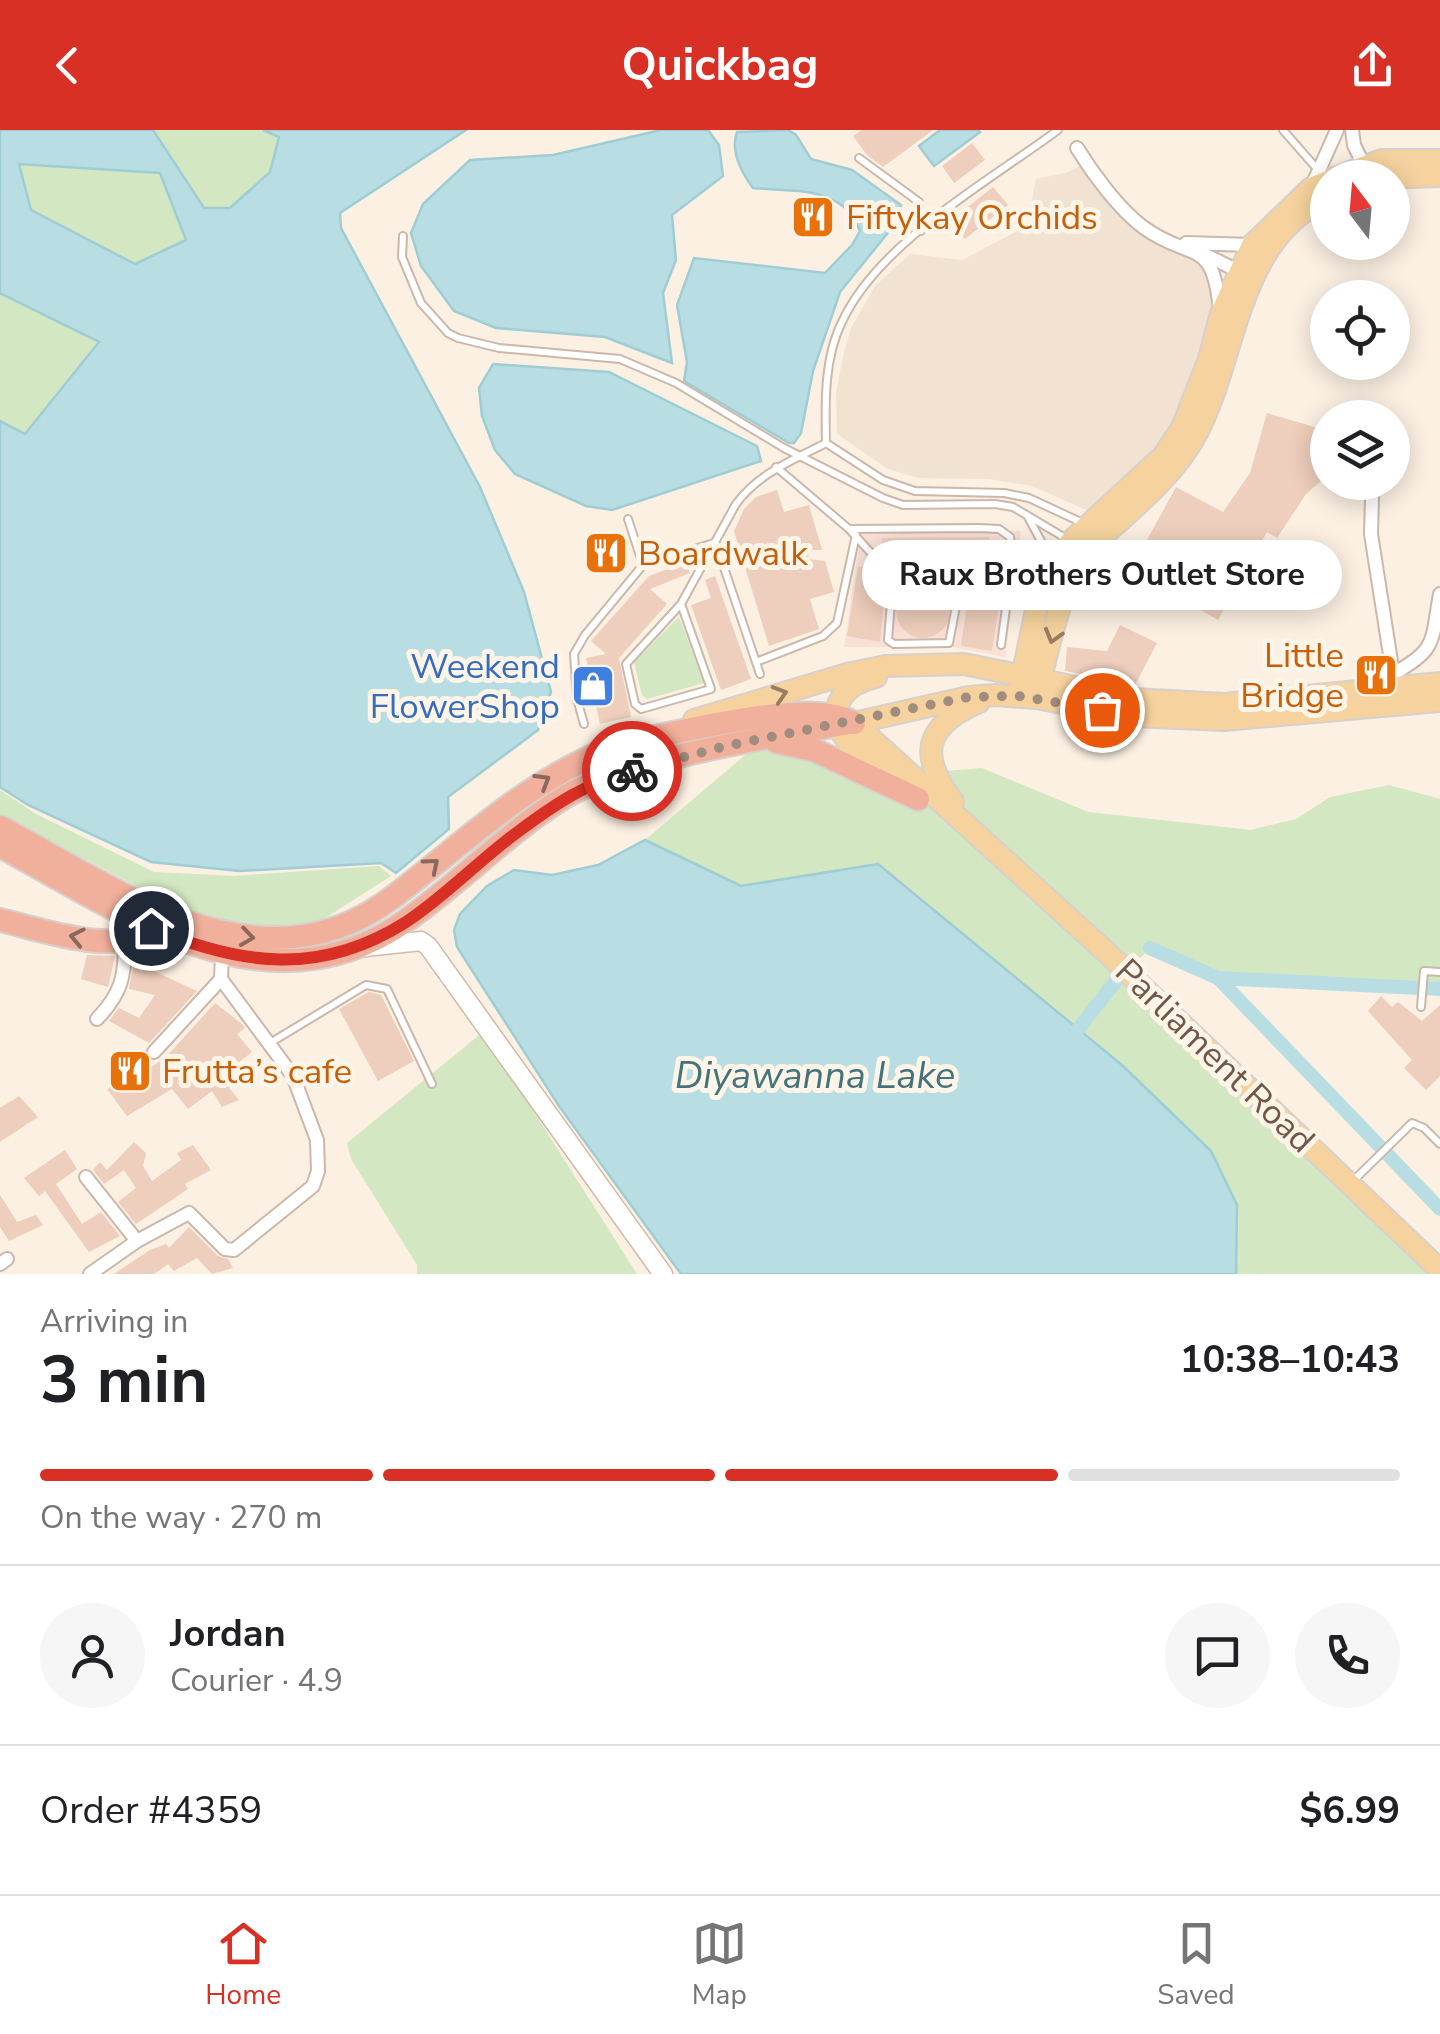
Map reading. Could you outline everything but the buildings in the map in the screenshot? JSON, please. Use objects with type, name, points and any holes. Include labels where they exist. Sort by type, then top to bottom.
[{"type":"highway","points":[[0,827],[140,902],[207,930],[258,940],[318,935],[350,924],[391,899],[472,831],[547,777],[620,744],[792,712],[843,720]]},
{"type":"highway","points":[[0,846],[151,928],[222,954],[268,961],[328,956],[410,918],[563,798],[601,778],[843,720]]},
{"type":"highway","points":[[764,740],[814,750],[918,798]]},
{"type":"highway","points":[[0,920],[97,942],[125,941],[151,928]]},
{"type":"main road","points":[[1410,160],[1440,160]]},
{"type":"main road","points":[[1410,177],[1440,176]]},
{"type":"main road","points":[[1029,686],[1042,582],[1096,530],[1176,466],[1196,436],[1252,246],[1310,202]]},
{"type":"main road","points":[[1217,361],[1221,314],[1244,274],[1310,207]]},
{"type":"main road","points":[[1029,686],[1079,546]]},
{"type":"main road","points":[[937,664],[864,680],[847,689],[843,720],[1029,686],[1134,699],[1224,704],[1391,681],[1440,683]]},
{"type":"main road","points":[[620,744],[847,674],[886,666],[964,664],[1131,716],[1224,720],[1440,701]]},
{"type":"main road","points":[[986,846],[940,784],[929,756],[932,738],[946,721],[995,695]]},
{"type":"main road","name":"Parliament Road","points":[[843,720],[849,744],[986,846]]},
{"type":"main road","name":"Parliament Road","points":[[843,720],[1356,1179],[1440,1270]]},
{"type":"street","points":[[1337,130],[1340,160]]},
{"type":"street","points":[[1348,160],[1354,145],[1352,130]]},
{"type":"street","points":[[1078,148],[1140,226],[1244,274]]},
{"type":"street","points":[[1168,242],[1252,246]]},
{"type":"street","points":[[1202,253],[1217,276],[1221,314]]},
{"type":"street","points":[[1372,500],[1371,534],[1391,681],[1423,657],[1430,646],[1440,594]]},
{"type":"street","points":[[350,949],[421,940],[663,1274]]},
{"type":"street","points":[[97,1018],[115,1000],[124,981],[125,941]]},
{"type":"street","points":[[90,1274],[137,1240],[190,1213],[225,1249],[234,1250],[313,1186],[318,1170],[317,1140],[293,1076],[221,978],[222,954]]},
{"type":"street","points":[[154,1052],[221,978]]},
{"type":"street","points":[[86,1177],[137,1240]]},
{"type":"lane","points":[[826,442],[826,392],[840,324],[866,279],[921,232],[1058,130]]},
{"type":"lane","points":[[1284,130],[1320,160]]},
{"type":"lane","points":[[858,158],[919,202],[921,232]]},
{"type":"lane","points":[[403,236],[402,257],[421,303],[448,333],[499,348],[620,359],[676,383],[784,448],[883,498],[903,505],[996,504],[1013,508],[1079,546]]},
{"type":"lane","points":[[681,604],[711,689],[641,709],[635,704],[626,664],[681,604],[747,490],[776,467],[826,442]]},
{"type":"lane","points":[[826,442],[883,480],[915,491],[1029,498],[1096,530]]},
{"type":"lane","points":[[776,467],[852,532],[893,578],[888,640],[894,644],[949,644],[959,591],[957,582],[893,578]]},
{"type":"lane","points":[[1028,518],[1041,541],[1042,582]]},
{"type":"lane","points":[[628,519],[643,564]]},
{"type":"lane","points":[[852,532],[980,528],[1000,529],[1010,536],[1013,556],[1001,646]]},
{"type":"lane","points":[[756,662],[823,636],[837,623],[852,532]]},
{"type":"lane","points":[[584,724],[577,699],[574,654],[585,634],[643,564],[716,543]]},
{"type":"lane","points":[[716,543],[760,674]]},
{"type":"lane","points":[[1067,585],[1136,595],[1158,563]]},
{"type":"lane","points":[[1421,1007],[1424,971],[1440,972]]},
{"type":"lane","points":[[270,1043],[366,986],[375,985],[387,989],[432,1084]]},
{"type":"lane","points":[[1356,1179],[1412,1124],[1424,1128],[1440,1144]]},
{"type":"shaded area","points":[[1082,165],[1115,208],[1199,257],[1210,269],[1215,306],[1201,357],[1175,424],[1157,451],[1091,512],[1032,486],[989,479],[918,478],[888,469],[837,434],[836,393],[843,357],[851,328],[875,286],[910,254],[962,260],[1027,226],[1036,179]]},
{"type":"shaded area","points":[[1021,531],[1005,657],[953,647],[844,647],[861,532]]},
{"type":"green space","points":[[153,130],[263,130],[279,136],[270,172],[230,208],[203,208]]},
{"type":"green space","points":[[18,163],[160,173],[187,240],[136,264],[31,210]]},
{"type":"green space","points":[[0,293],[99,342],[25,434],[0,421]]},
{"type":"green space","points":[[679,617],[704,683],[647,699],[642,695],[634,662]]},
{"type":"green space","points":[[763,740],[918,799],[982,844],[933,772],[982,768],[1088,812],[1251,830],[1296,819],[1330,797],[1389,785],[1440,799],[1440,989],[1218,978],[1150,949],[1125,971],[1440,1274],[1236,1274],[1237,1205],[1211,1151],[1123,1066],[878,864],[741,886],[645,840]]},
{"type":"green space","points":[[0,790],[36,814],[154,872],[233,876],[379,866],[391,876],[319,922],[260,927],[188,913],[0,815]]},
{"type":"green space","points":[[483,1032],[637,1274],[417,1274],[417,1265],[351,1159],[347,1143]]},
{"type":"water","points":[[0,130],[153,130],[204,208],[230,208],[270,172],[279,137],[263,130],[466,130],[340,213],[341,228],[480,487],[524,592],[551,692],[538,730],[448,797],[449,829],[396,873],[381,863],[239,871],[151,862],[28,805],[0,787],[0,421],[25,434],[99,342],[0,293]],"holes":[[[19,164],[160,173],[186,240],[135,264],[31,210]]]},
{"type":"water","points":[[661,130],[708,130],[719,145],[723,176],[672,215],[676,260],[663,293],[672,363],[605,337],[496,328],[454,311],[421,266],[411,233],[423,204],[470,160],[553,155]]},
{"type":"water","points":[[788,130],[796,135],[811,159],[852,170],[901,205],[899,219],[840,292],[813,371],[801,433],[794,443],[684,381],[687,362],[677,305],[694,258],[825,273],[852,245],[860,231],[842,205],[801,191],[753,188],[744,175],[736,154],[737,132]]},
{"type":"water","points":[[940,130],[980,132],[934,166],[919,146]]},
{"type":"water","points":[[493,364],[609,372],[757,446],[761,461],[612,510],[586,506],[515,474],[495,450],[482,416],[479,388]]},
{"type":"water","name":"Diyawanna Lake","points":[[645,840],[741,886],[878,864],[1123,1066],[1211,1151],[1237,1205],[1236,1274],[681,1274],[559,1106],[457,947],[454,930],[460,914],[487,886],[514,870],[552,875],[598,865]]},
{"type":"waterway","points":[[1150,948],[1218,978],[1440,989]]},
{"type":"waterway","points":[[1078,1029],[1123,972]]},
{"type":"waterway","points":[[1218,978],[1440,1209]]},
{"type":"way so far","points":[[632,771],[726,746],[969,697],[1018,696],[1102,710]]},
{"type":"place","name":"Fiftykay Orchids","points":[[813,217]]},
{"type":"place","name":"Boardwalk","points":[[606,553]]},
{"type":"place","name":"Little Bridge","points":[[1376,675]]},
{"type":"place","name":"Weekend FlowerShop","points":[[593,686]]},
{"type":"place","name":"Raux Brothers Outlet Store","points":[[1102,710]]},
{"type":"place","name":"Frutta’s cafe","points":[[130,1071]]},
{"type":"route","points":[[151,928],[202,949],[268,961],[328,956],[350,949],[402,924],[563,798],[601,778],[632,771]]}]
